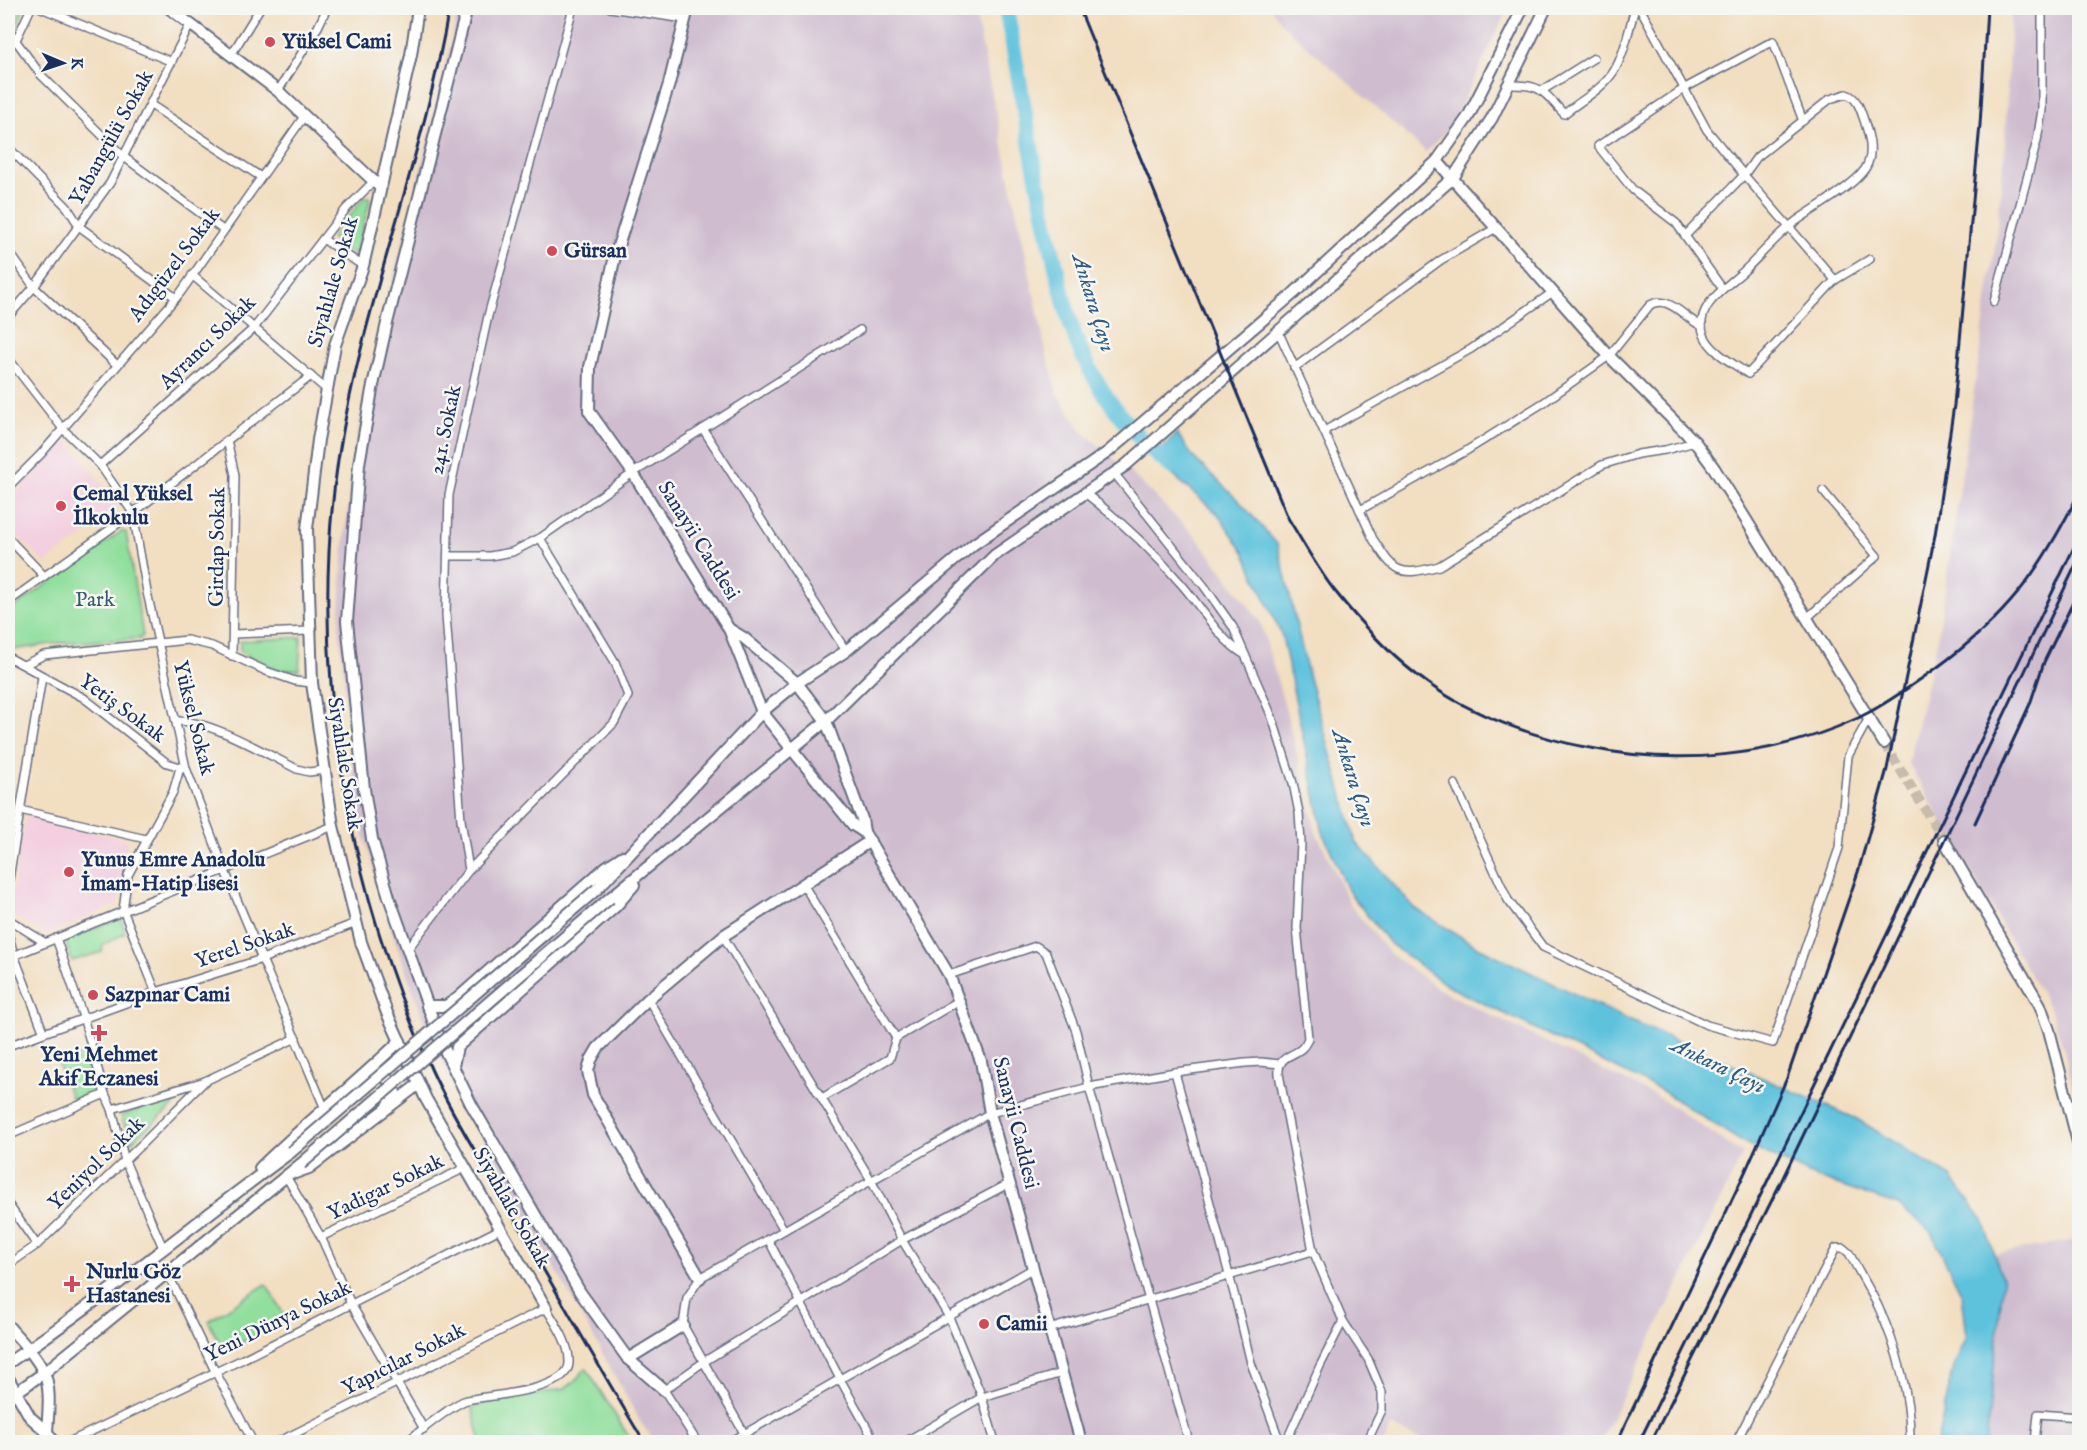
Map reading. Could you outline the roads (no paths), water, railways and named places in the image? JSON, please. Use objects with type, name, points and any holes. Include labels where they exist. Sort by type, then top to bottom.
[{"type":"street","points":[[8,46],[16,40],[31,8]]},
{"type":"street","points":[[41,8],[172,62]]},
{"type":"street","points":[[171,8],[278,91],[377,184]]},
{"type":"street","points":[[231,55],[260,8]]},
{"type":"street","points":[[278,91],[318,27],[327,8]]},
{"type":"street","name":"Siyahlale Sokak","points":[[418,8],[411,55],[377,184],[363,266],[335,345],[318,440],[307,529],[312,683],[333,826],[356,923],[383,1003],[419,1084],[546,1308]]},
{"type":"street","points":[[467,8],[372,390],[359,464],[347,621],[364,789],[372,839],[389,897],[427,1006],[471,1104],[580,1293],[628,1359],[664,1390],[697,1443]]},
{"type":"street","name":"241. Sokak","points":[[469,870],[461,820],[446,615],[449,495],[488,316],[573,8]]},
{"type":"street","points":[[610,8],[686,13]]},
{"type":"street","points":[[8,1363],[104,1296],[232,1195],[291,1152],[597,889],[762,712],[797,683],[846,651],[974,544],[1108,452],[1293,294],[1437,161],[1468,117],[1523,8]]},
{"type":"street","points":[[11,1395],[45,1372],[301,1164],[610,898],[826,721],[995,555],[1126,465],[1453,178],[1492,118],[1546,8]]},
{"type":"street","points":[[1508,85],[1522,85],[1544,90],[1564,114],[1604,82],[1614,70],[1635,8]]},
{"type":"street","points":[[1640,8],[1707,130],[1835,280]]},
{"type":"street","points":[[1994,302],[2037,141],[2042,110],[2042,8]]},
{"type":"street","name":"Sanayii Caddesi","points":[[686,13],[669,84],[615,256],[590,366],[589,411],[633,473],[729,629],[762,712],[853,825],[867,836]]},
{"type":"street","name":"Yabangülü Sokak","points":[[8,317],[80,227],[110,183],[190,25]]},
{"type":"street","points":[[8,30],[41,75],[124,157],[223,230]]},
{"type":"street","points":[[1722,288],[1676,223],[1633,190],[1598,146],[1685,88],[1773,41],[1803,121]]},
{"type":"street","points":[[1544,90],[1594,58]]},
{"type":"street","points":[[1686,235],[1744,175],[1757,157],[1776,145],[1830,99],[1849,94],[1858,106],[1869,136],[1871,152],[1868,165],[1859,177],[1790,226],[1741,274],[1722,288],[1708,306],[1704,316],[1702,326],[1704,335],[1710,344],[1748,375],[1835,280],[1870,259]]},
{"type":"street","points":[[151,105],[261,177]]},
{"type":"street","name":"Adıgüzel Sokak","points":[[8,488],[63,429],[176,298],[305,115]]},
{"type":"street","points":[[8,147],[67,207],[80,227],[176,298]]},
{"type":"street","points":[[1437,161],[1610,356],[1695,442],[1720,477],[1808,617],[1884,743]]},
{"type":"street","name":"Ayrancı Sokak","points":[[100,465],[254,328],[346,209],[377,184]]},
{"type":"street","points":[[1294,368],[1441,260],[1496,228]]},
{"type":"street","points":[[323,239],[363,266]]},
{"type":"street","points":[[8,250],[34,287],[117,365]]},
{"type":"street","points":[[192,275],[327,390]]},
{"type":"street","points":[[1323,431],[1471,349],[1553,292]]},
{"type":"street","points":[[1360,510],[1466,451],[1543,403],[1610,356],[1654,302],[1662,301],[1670,304],[1685,317],[1702,326]]},
{"type":"street","points":[[448,556],[490,556],[512,552],[540,537],[633,473],[860,330]]},
{"type":"street","points":[[1279,333],[1373,539],[1390,565],[1401,571],[1426,570],[1439,566],[1602,465],[1638,454],[1695,442]]},
{"type":"street","name":"Yüksel Sokak","points":[[8,358],[63,429],[100,465],[133,513],[157,643],[176,721],[183,768],[325,1109]]},
{"type":"street","points":[[8,602],[133,513],[311,376]]},
{"type":"street","points":[[704,429],[846,651]]},
{"type":"street","name":"Girdap Sokak","points":[[227,440],[236,475],[232,656]]},
{"type":"street","points":[[1114,473],[1222,609],[1233,627],[1255,673],[1272,717],[1293,783],[1300,828],[1298,928],[1308,1038],[1302,1050],[1287,1057],[1280,1064],[1279,1074],[1312,1251],[1343,1321],[1368,1359],[1382,1392],[1382,1410],[1367,1443]]},
{"type":"street","points":[[1808,617],[1877,556],[1823,491]]},
{"type":"street","points":[[1085,493],[1143,543],[1183,586],[1228,642],[1245,655]]},
{"type":"street","points":[[407,950],[469,870],[614,723],[628,696],[615,662],[540,537]]},
{"type":"street","points":[[8,538],[44,576]]},
{"type":"street","name":"Sanayii Caddesi","points":[[729,629],[744,638],[797,683],[826,721],[867,836],[949,975],[960,1000],[981,1061],[990,1113],[1082,1443]]},
{"type":"street","points":[[234,634],[309,630]]},
{"type":"street","points":[[24,665],[44,654],[187,640],[212,646],[296,681],[312,683]]},
{"type":"street","name":"Yetiş Sokak","points":[[8,657],[84,698],[167,763],[183,768]]},
{"type":"street","points":[[8,885],[42,677]]},
{"type":"street","points":[[1455,784],[1508,900],[1543,947],[1707,1025],[1773,1043],[1839,848],[1848,756],[1869,718]]},
{"type":"street","points":[[176,721],[187,720],[212,728],[297,769],[309,772],[325,770]]},
{"type":"street","points":[[156,992],[123,910],[128,875],[173,792],[183,768]]},
{"type":"street","points":[[20,810],[146,839]]},
{"type":"street","points":[[11,956],[333,826]]},
{"type":"street","points":[[700,1278],[593,1095],[588,1071],[591,1060],[598,1048],[648,999],[723,936],[803,884],[867,836]]},
{"type":"street","points":[[1944,840],[2040,1005],[2049,1030],[2079,1150]]},
{"type":"street","points":[[427,1006],[446,1006],[458,998],[606,867],[636,848]]},
{"type":"street","points":[[453,1067],[457,1047],[616,906],[652,863]]},
{"type":"street","points":[[803,884],[896,1038]]},
{"type":"street","points":[[8,919],[44,942]]},
{"type":"street","name":"Yerel Sokak","points":[[8,1046],[83,1017],[262,959],[356,923]]},
{"type":"street","points":[[8,933],[11,956],[43,1032]]},
{"type":"street","points":[[723,936],[871,1180],[902,1240],[949,1317],[982,1397],[994,1443]]},
{"type":"street","points":[[56,938],[83,1017],[105,1094],[112,1109],[125,1161],[164,1250]]},
{"type":"street","points":[[949,975],[1036,946],[1046,953],[1076,1031],[1089,1087],[1189,1443]]},
{"type":"street","points":[[458,998],[448,1011],[456,1023],[468,1025],[490,1017]]},
{"type":"street","points":[[648,999],[784,1230]]},
{"type":"street","points":[[822,1098],[890,1058],[896,1038],[960,1000]]},
{"type":"street","points":[[112,1109],[205,1081],[296,1038]]},
{"type":"street","points":[[232,1195],[292,1137],[400,1041]]},
{"type":"street","points":[[749,1443],[705,1361],[683,1326],[687,1298],[700,1278],[990,1113],[1089,1087],[1175,1072],[1245,1063],[1280,1064]]},
{"type":"street","points":[[1175,1072],[1251,1363],[1280,1443]]},
{"type":"street","points":[[361,1078],[377,1073],[388,1080],[395,1092],[387,1108]]},
{"type":"street","name":"Yeniyol Sokak","points":[[8,1265],[37,1245],[205,1081]]},
{"type":"street","points":[[286,1176],[309,1167],[419,1084]]},
{"type":"street","points":[[8,1136],[105,1094]]},
{"type":"street","name":"Yadigar Sokak","points":[[321,1237],[465,1168]]},
{"type":"street","points":[[286,1176],[321,1237],[351,1304],[424,1429]]},
{"type":"street","points":[[664,1390],[705,1361],[902,1240],[1010,1183]]},
{"type":"street","points":[[8,1204],[37,1245]]},
{"type":"street","name":"Yeni Dünya Sokak","points":[[69,1443],[243,1359],[500,1229]]},
{"type":"street","points":[[768,1239],[800,1304],[875,1443]]},
{"type":"street","points":[[1736,1443],[1836,1248],[1843,1248],[1849,1253],[1879,1307],[1902,1372],[1911,1424],[1910,1443]]},
{"type":"street","points":[[1049,1329],[1312,1251]]},
{"type":"street","points":[[730,1443],[1032,1269]]},
{"type":"street","points":[[167,1272],[253,1443]]},
{"type":"street","points":[[406,1443],[464,1401],[539,1388],[564,1376],[570,1365],[567,1352],[558,1328],[546,1308]]},
{"type":"street","name":"Yapıcılar Sokak","points":[[278,1443],[546,1308]]},
{"type":"street","points":[[1286,1443],[1343,1321]]},
{"type":"street","points":[[8,1326],[45,1372],[48,1397],[47,1432]]},
{"type":"street","points":[[628,1359],[683,1326]]},
{"type":"street","points":[[905,1443],[982,1397],[1062,1373]]},
{"type":"street","points":[[8,1378],[11,1395],[47,1432],[54,1443]]},
{"type":"street","points":[[2035,1443],[2038,1414],[2079,1417]]},
{"type":"water","points":[[1177,433],[1193,457],[1240,502],[1278,545],[1309,678],[1356,842],[1414,908],[1476,946],[1624,1018],[1857,1119],[1951,1177],[1983,1220],[2003,1281],[1986,1442],[1937,1442],[1954,1366],[1967,1336],[1962,1295],[1931,1232],[1898,1205],[1813,1176],[1739,1140],[1661,1090],[1448,986],[1389,943],[1349,892],[1323,833],[1282,636],[1244,552],[1218,514],[1153,458]]},
{"type":"waterway","name":"Ankara Çayı","points":[[1006,8],[1040,196],[1074,334],[1092,374],[1111,404],[1133,431],[1172,467]]},
{"type":"tunnel","points":[[1884,743],[1944,840]]},
{"type":"railway","points":[[449,8],[424,122],[362,346],[338,460],[330,537],[328,615],[332,694],[342,772],[357,849],[377,925],[402,999],[432,1071],[449,1105],[644,1442]]},
{"type":"railway","points":[[1079,8],[1288,518],[1328,582],[1355,616],[1403,664],[1464,706],[1525,731],[1565,743],[1620,753],[1655,756],[1724,755],[1759,750],[1826,732],[1866,714],[1898,695],[1957,652],[1991,623],[2021,589],[2040,562],[2080,491]]},
{"type":"railway","points":[[1617,1442],[1787,1078],[1858,872],[1887,769],[1935,535],[1954,405],[1980,125],[1987,8]]},
{"type":"railway","points":[[1639,1442],[2080,535]]},
{"type":"railway","points":[[1651,1442],[1779,1186],[2080,556]]},
{"type":"railway","points":[[1975,823],[2030,704],[2044,662],[2080,588]]},
{"type":"place","name":"Yüksel Cami","points":[[270,42]]},
{"type":"place","name":"Gürsan","points":[[552,251]]},
{"type":"place","name":"Cemal Yüksel İlkokulu","points":[[61,506]]},
{"type":"place","name":"Yunus Emre Anadolu İmam-Hatip lisesi","points":[[69,872]]},
{"type":"place","name":"Sazpınar Cami","points":[[93,995]]},
{"type":"place","name":"Yeni Mehmet Akif Eczanesi","points":[[99,1033]]},
{"type":"place","name":"Nurlu Göz Hastanesi","points":[[72,1284]]},
{"type":"place","name":"Camii","points":[[984,1324]]},
{"type":"park label","name":"Park","points":[[95,600]]}]
